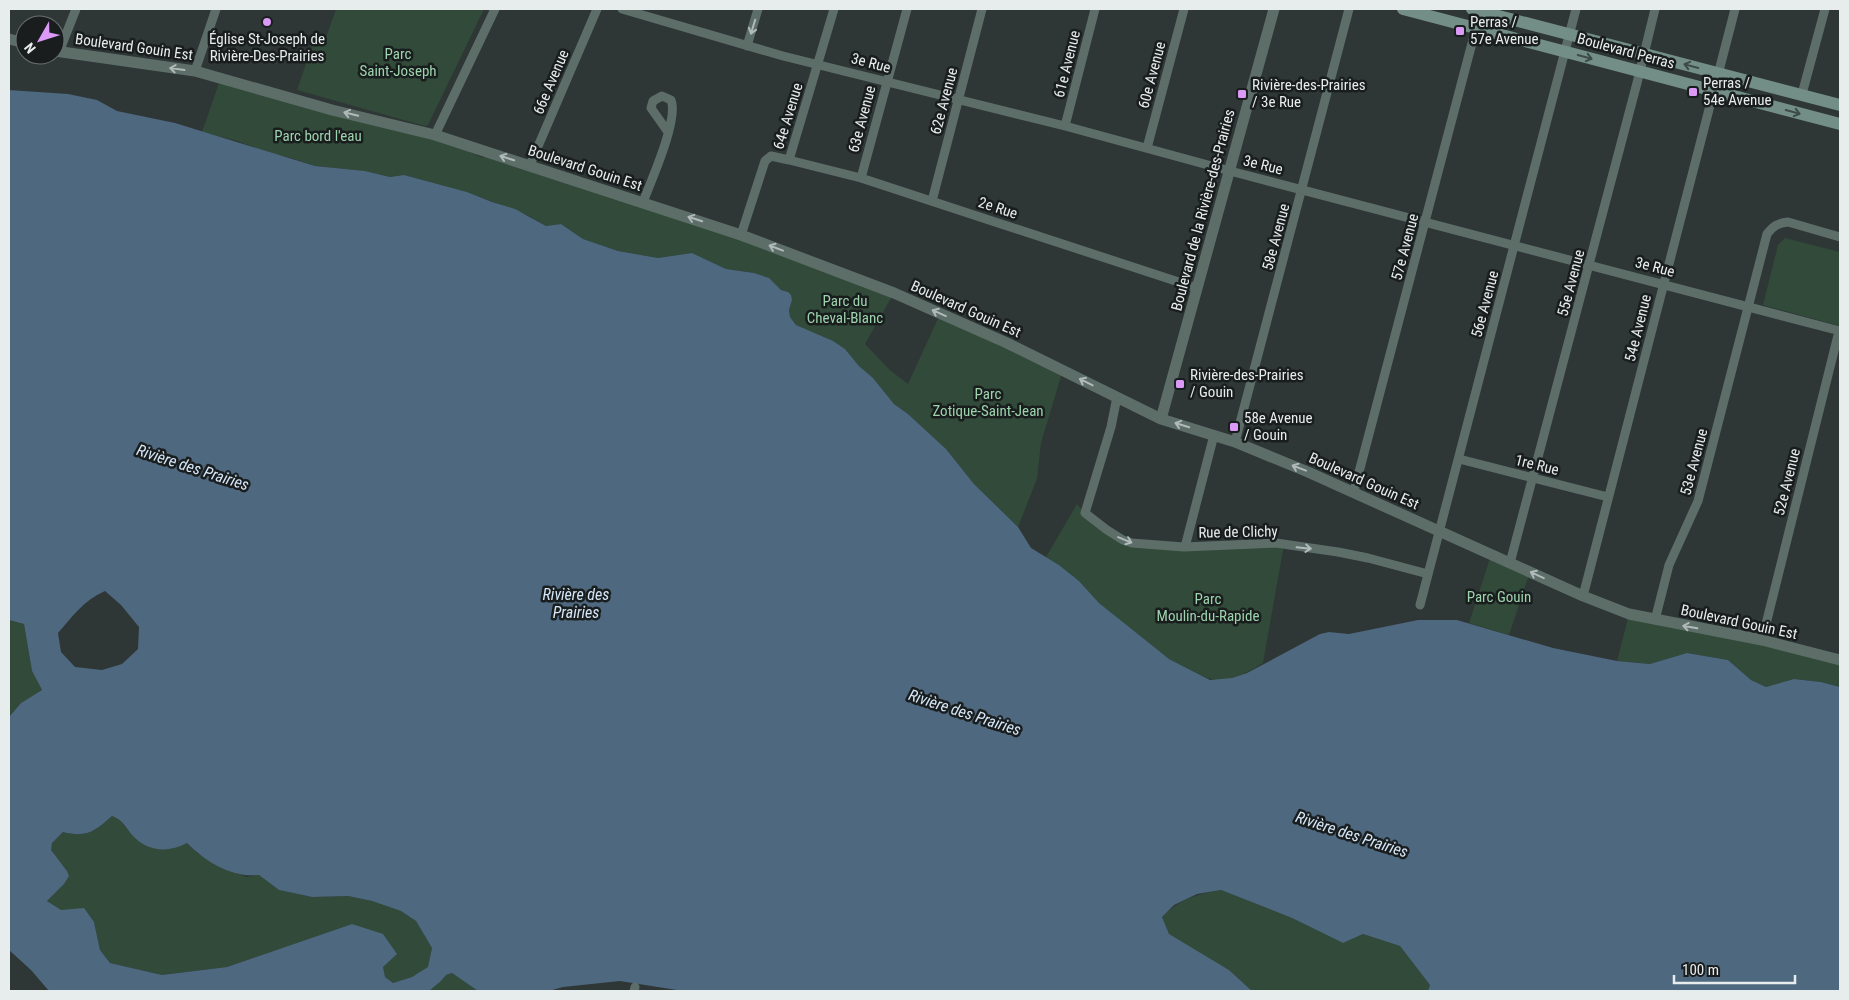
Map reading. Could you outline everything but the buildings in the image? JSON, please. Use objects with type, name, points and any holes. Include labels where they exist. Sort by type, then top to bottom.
[{"type":"main road","name":"Boulevard Perras","points":[[1403,9],[1840,124]]},
{"type":"main road","name":"Boulevard Perras","points":[[1478,10],[1840,105]]},
{"type":"street","points":[[65,33],[76,9]]},
{"type":"street","points":[[195,71],[216,9]]},
{"type":"street","points":[[435,135],[495,9]]},
{"type":"street","name":"66e Avenue","points":[[530,166],[597,9]]},
{"type":"street","name":"3e Rue","points":[[622,9],[747,46],[1065,126],[1840,331]]},
{"type":"street","points":[[747,46],[758,9]]},
{"type":"street","name":"64e Avenue","points":[[741,235],[765,161],[771,156],[790,160],[834,9]]},
{"type":"street","name":"63e Avenue","points":[[861,178],[907,9]]},
{"type":"street","name":"62e Avenue","points":[[932,201],[982,9]]},
{"type":"street","name":"61e Avenue","points":[[1065,126],[1095,9]]},
{"type":"street","name":"60e Avenue","points":[[1147,148],[1184,9]]},
{"type":"street","name":"Boulevard de la Rivière-des-Prairies","points":[[1161,419],[1274,9]]},
{"type":"street","name":"58e Avenue","points":[[1236,442],[1349,9]]},
{"type":"street","name":"56e Avenue","points":[[1420,605],[1576,9]]},
{"type":"street","name":"55e Avenue","points":[[1510,563],[1590,264],[1655,9]]},
{"type":"street","name":"54e Avenue","points":[[1583,596],[1735,9]]},
{"type":"street","points":[[1802,94],[1825,9]]},
{"type":"street","name":"57e Avenue","points":[[1354,491],[1426,222],[1476,28],[1478,10]]},
{"type":"street","name":"Boulevard Gouin Est","points":[[65,52],[195,71],[332,110],[435,135],[741,235],[894,293],[1007,343],[1161,419],[1236,442],[1354,491],[1439,532],[1583,596],[1629,614],[1762,640],[1840,660]]},
{"type":"street","points":[[644,202],[668,132]]},
{"type":"street","name":"2e Rue","points":[[790,160],[861,178],[1197,288]]},
{"type":"street","name":"53e Avenue","points":[[1655,620],[1669,565],[1698,501],[1767,234],[1773,226],[1788,222],[1840,236]]},
{"type":"street","name":"52e Avenue","points":[[1762,640],[1840,331]]},
{"type":"street","name":"Rue de Clichy","points":[[1117,397],[1111,427],[1085,513],[1124,540],[1141,544],[1184,547],[1276,543],[1346,553],[1428,574]]},
{"type":"street","points":[[1184,547],[1214,435]]},
{"type":"street","name":"1re Rue","points":[[1459,459],[1608,498]]},
{"type":"green space","name":"Parc Saint-Joseph","points":[[336,9],[484,9],[428,125],[425,126],[297,90],[312,46],[315,43],[323,46]]},
{"type":"green space","points":[[221,77],[435,135],[483,158],[485,156],[530,165],[894,293],[865,344],[890,370],[908,384],[940,314],[1063,370],[1041,443],[1037,479],[1018,527],[974,484],[946,449],[908,414],[894,404],[873,378],[859,366],[845,349],[796,325],[790,317],[789,310],[792,300],[788,292],[781,290],[754,273],[726,269],[692,253],[658,258],[618,251],[583,239],[561,224],[546,226],[529,216],[467,192],[404,175],[390,177],[365,171],[315,166],[202,132]]},
{"type":"green space","points":[[1785,238],[1840,252],[1840,326],[1763,305],[1778,245]]},
{"type":"green space","name":"Parc Moulin-du-Rapide","points":[[1077,504],[1085,513],[1132,543],[1284,545],[1263,663],[1250,671],[1227,679],[1220,680],[1205,677],[1169,659],[1099,603],[1079,581],[1046,557]]},
{"type":"green space","name":"Parc Gouin","points":[[1491,555],[1530,572],[1509,635],[1469,623]]},
{"type":"green space","points":[[1629,614],[1840,659],[1840,687],[1821,682],[1794,679],[1766,687],[1751,680],[1728,660],[1687,653],[1650,664],[1617,661]]},
{"type":"green space","points":[[9,620],[24,624],[32,671],[42,690],[21,703],[9,717]]},
{"type":"green space","points":[[112,816],[118,818],[134,837],[187,843],[198,854],[246,877],[259,875],[279,890],[312,897],[348,896],[372,901],[401,911],[416,921],[432,948],[428,968],[412,977],[393,983],[385,977],[383,967],[352,924],[227,967],[162,975],[110,963],[100,950],[94,922],[60,910],[47,901],[64,884],[67,871],[50,850],[52,843],[63,832],[85,834],[90,832],[101,826]]},
{"type":"green space","points":[[1221,890],[1292,918],[1343,943],[1363,934],[1400,946],[1430,985],[1428,991],[1252,991],[1229,970],[1168,934],[1162,917],[1182,901]]},
{"type":"green space","points":[[452,973],[478,991],[429,991],[446,975]]},
{"type":"water","name":"Rivière des Prairies","points":[[9,90],[68,94],[97,100],[117,111],[175,123],[315,166],[365,171],[390,177],[404,175],[467,192],[515,209],[546,226],[561,224],[583,239],[618,251],[658,258],[692,253],[726,269],[754,273],[769,278],[781,290],[791,295],[790,317],[796,325],[833,341],[845,349],[859,366],[873,378],[894,404],[908,414],[946,449],[974,484],[1018,527],[1031,548],[1059,565],[1079,581],[1099,603],[1169,659],[1210,680],[1232,678],[1247,673],[1320,634],[1329,632],[1349,634],[1418,620],[1457,620],[1553,648],[1617,661],[1650,664],[1687,653],[1728,660],[1751,680],[1766,687],[1794,679],[1821,682],[1840,687],[1840,991],[1428,991],[1430,985],[1400,946],[1363,934],[1343,943],[1292,918],[1221,890],[1197,894],[1174,905],[1162,917],[1169,934],[1229,970],[1252,991],[683,991],[620,981],[563,987],[549,991],[478,991],[452,973],[446,975],[429,991],[49,991],[31,970],[9,950],[9,717],[21,703],[42,690],[32,671],[24,624],[9,620]],"holes":[[[105,591],[121,605],[139,627],[138,649],[122,664],[102,670],[75,667],[61,652],[58,633],[85,604]],[[112,816],[121,821],[138,841],[151,848],[173,848],[187,843],[202,856],[220,867],[239,874],[259,875],[279,890],[312,897],[348,896],[372,901],[401,911],[416,921],[432,948],[428,967],[412,977],[393,983],[385,977],[383,967],[397,954],[383,934],[352,924],[227,967],[162,975],[110,963],[100,950],[94,922],[84,908],[61,910],[47,901],[64,884],[69,876],[51,850],[52,843],[63,832],[71,834],[90,832],[101,826]]]},
{"type":"place","name":"Église St-Joseph de Rivière-Des-Prairies","points":[[267,22]]},
{"type":"place","name":"Perras / 57e Avenue","points":[[1460,31]]},
{"type":"place","name":"Perras / 54e Avenue","points":[[1693,92]]},
{"type":"place","name":"Rivière-des-Prairies / 3e Rue","points":[[1242,94]]},
{"type":"place","name":"Rivière-des-Prairies / Gouin","points":[[1180,384]]},
{"type":"place","name":"58e Avenue / Gouin","points":[[1234,427]]},
{"type":"park label","name":"Parc bord l'eau","points":[[318,136]]},
{"type":"park label","name":"Parc du Cheval-Blanc","points":[[845,310]]},
{"type":"park label","name":"Parc Zotique-Saint-Jean","points":[[988,402]]}]
